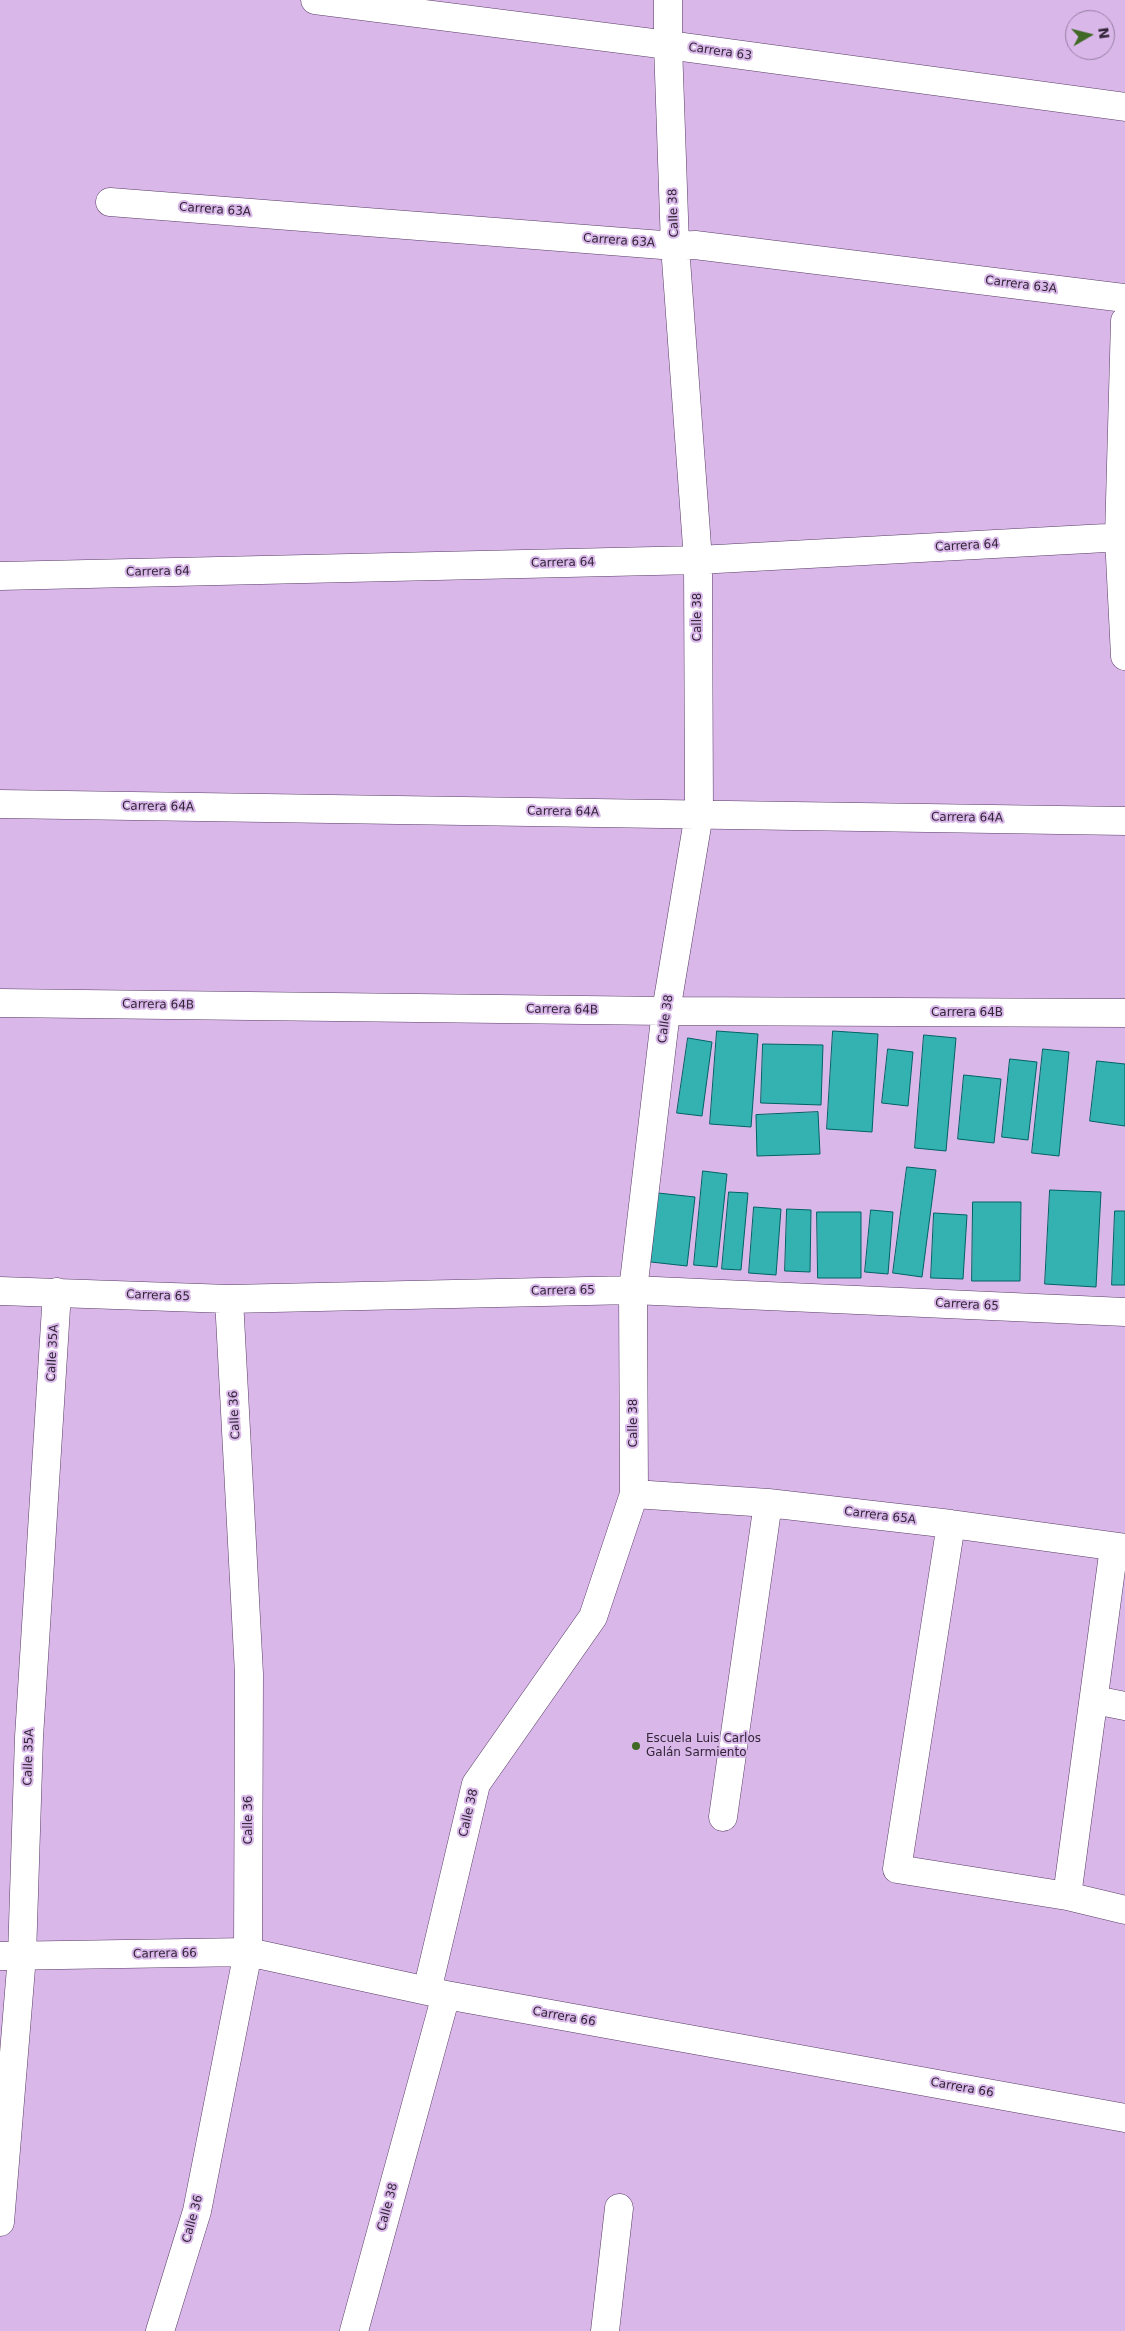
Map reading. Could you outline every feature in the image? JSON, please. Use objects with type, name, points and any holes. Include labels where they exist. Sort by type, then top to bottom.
[{"type":"street","name":"Carrera 63","points":[[315,0],[668,45],[1125,108]]},
{"type":"street","name":"Calle 38","points":[[354,2331],[436,1993],[476,1784],[593,1617],[634,1494],[633,1290],[666,1011],[699,814],[698,560],[675,246],[668,0]]},
{"type":"street","name":"Carrera 63A","points":[[110,202],[675,246],[695,246],[1125,298]]},
{"type":"street","points":[[1125,321],[1122,537],[1125,656]]},
{"type":"street","name":"Carrera 64","points":[[0,576],[698,560],[1122,537]]},
{"type":"street","name":"Carrera 64A","points":[[0,804],[1125,821]]},
{"type":"street","name":"Carrera 64B","points":[[0,1003],[666,1011],[1125,1013]]},
{"type":"street","name":"Carrera 65","points":[[0,1291],[229,1299],[633,1290],[1125,1312]]},
{"type":"street","name":"Calle 35A","points":[[0,2222],[11,1956],[29,1737],[57,1292]]},
{"type":"street","name":"Calle 36","points":[[160,2331],[197,2211],[248,1952],[249,1674],[229,1299]]},
{"type":"street","name":"Carrera 65A","points":[[634,1494],[768,1503],[950,1524],[1120,1547]]},
{"type":"street","points":[[723,1817],[768,1503]]},
{"type":"street","points":[[950,1524],[897,1869],[1067,1896],[1125,1910]]},
{"type":"street","points":[[1067,1896],[1095,1700],[1120,1547]]},
{"type":"street","points":[[1095,1700],[1125,1706]]},
{"type":"street","name":"Carrera 66","points":[[11,1956],[248,1952],[436,1993],[1125,2118]]},
{"type":"street","points":[[605,2331],[620,2208]]},
{"type":"building","points":[[717,1031],[758,1034],[751,1127],[710,1124]]},
{"type":"building","points":[[833,1031],[878,1034],[872,1132],[827,1129]]},
{"type":"building","points":[[924,1035],[956,1038],[946,1151],[915,1148]]},
{"type":"building","points":[[688,1038],[712,1042],[702,1116],[677,1113]]},
{"type":"building","points":[[763,1044],[823,1045],[821,1105],[761,1103]]},
{"type":"building","points":[[888,1049],[913,1052],[908,1106],[882,1103]]},
{"type":"building","points":[[1043,1049],[1069,1052],[1059,1156],[1032,1153]]},
{"type":"building","points":[[1010,1059],[1037,1062],[1028,1140],[1002,1137]]},
{"type":"building","points":[[1097,1061],[1125,1064],[1125,1126],[1090,1121]]},
{"type":"building","points":[[964,1075],[1001,1079],[994,1143],[958,1139]]},
{"type":"building","points":[[818,1112],[820,1154],[757,1156],[756,1115]]},
{"type":"building","points":[[907,1167],[936,1170],[922,1277],[893,1273]]},
{"type":"building","points":[[703,1171],[727,1174],[717,1267],[694,1265]]},
{"type":"building","points":[[1050,1190],[1101,1192],[1096,1287],[1045,1284]]},
{"type":"building","points":[[729,1192],[748,1193],[741,1270],[722,1269]]},
{"type":"building","points":[[658,1193],[695,1197],[687,1266],[651,1262]]},
{"type":"building","points":[[973,1202],[1021,1202],[1020,1281],[972,1281]]},
{"type":"building","points":[[754,1207],[781,1209],[776,1275],[749,1273]]},
{"type":"building","points":[[787,1209],[811,1210],[810,1272],[785,1271]]},
{"type":"building","points":[[871,1210],[893,1212],[888,1274],[865,1272]]},
{"type":"building","points":[[1115,1211],[1125,1211],[1125,1285],[1112,1285]]},
{"type":"building","points":[[817,1212],[861,1212],[861,1278],[818,1278]]},
{"type":"building","points":[[934,1213],[967,1215],[963,1279],[931,1278]]},
{"type":"place","name":"Escuela Luis Carlos Galán Sarmiento","points":[[636,1746]]}]
